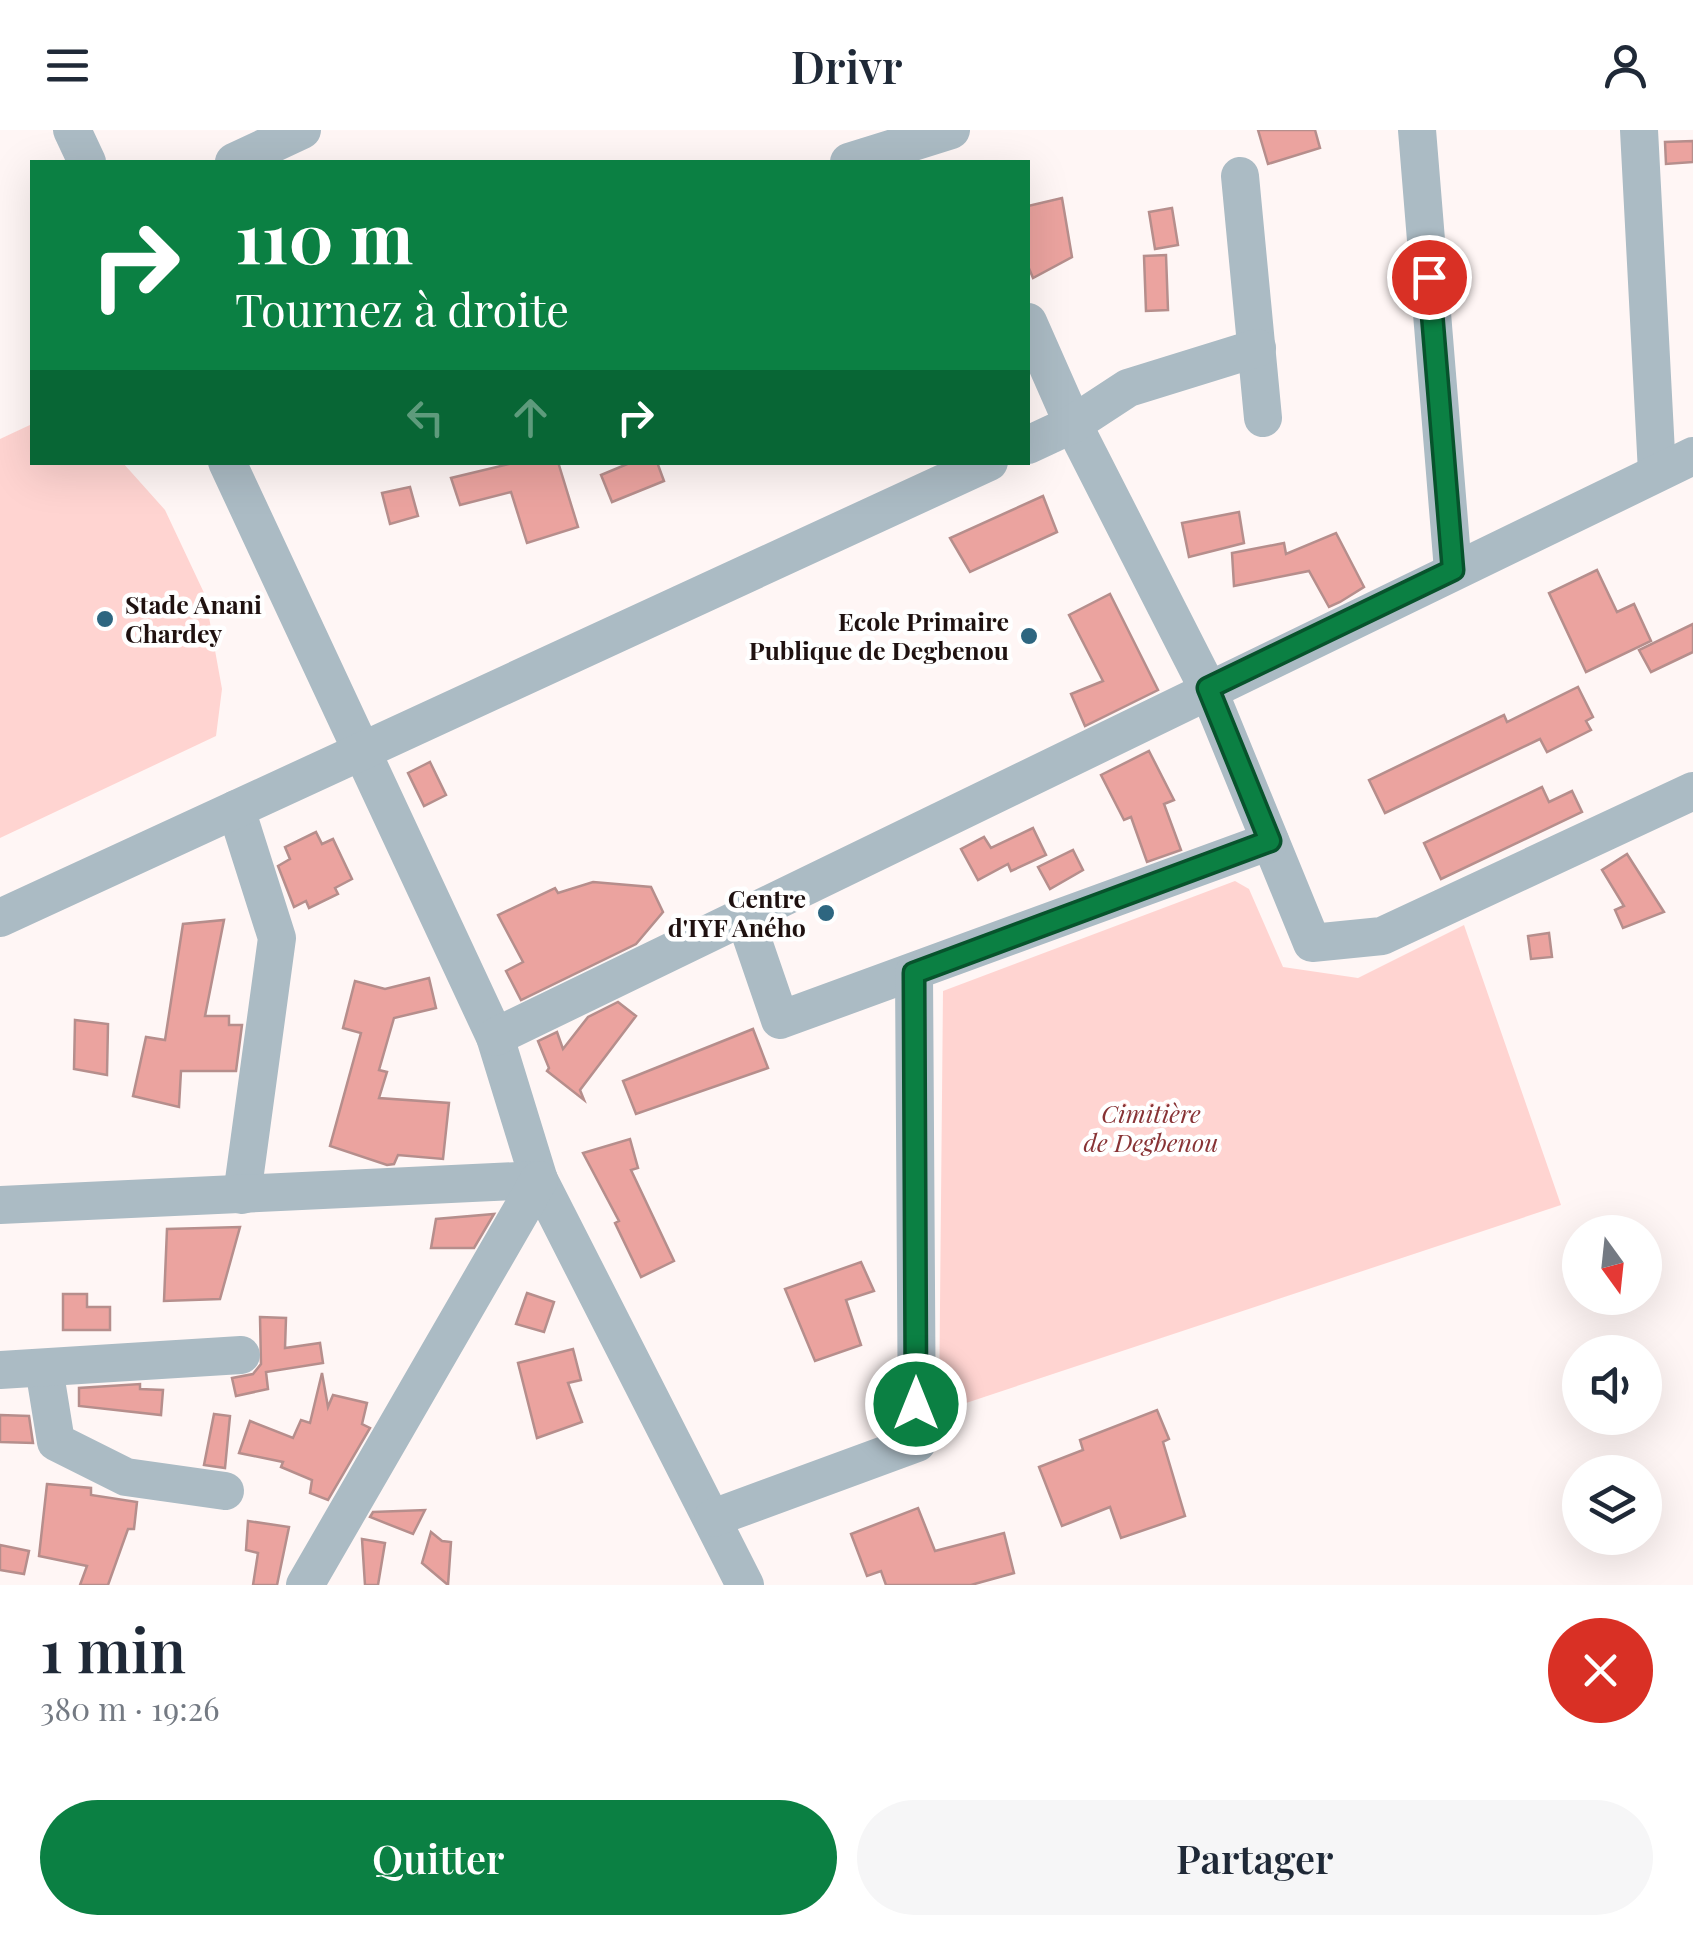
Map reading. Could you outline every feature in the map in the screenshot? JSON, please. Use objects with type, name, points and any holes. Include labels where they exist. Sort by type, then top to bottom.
[{"type":"street","points":[[72,130],[86,160]]},
{"type":"street","points":[[238,160],[302,130]]},
{"type":"street","points":[[1417,130],[1453,570]]},
{"type":"street","points":[[1638,130],[1658,472]]},
{"type":"street","points":[[858,160],[947,139]]},
{"type":"street","points":[[1240,176],[1263,418]]},
{"type":"street","points":[[1030,327],[1073,424],[1208,688],[1312,943],[1382,936],[1693,791]]},
{"type":"street","points":[[1030,444],[1073,424],[1128,388],[1257,348]]},
{"type":"street","points":[[495,1037],[1693,456]]},
{"type":"street","points":[[227,465],[495,1037],[539,1180],[745,1585]]},
{"type":"street","points":[[0,918],[982,465]]},
{"type":"street","points":[[236,809],[277,938],[242,1195]]},
{"type":"street","points":[[744,915],[780,1020],[1270,841]]},
{"type":"street","points":[[713,1518],[917,1443],[914,973]]},
{"type":"street","points":[[0,1205],[539,1180]]},
{"type":"street","points":[[305,1585],[539,1180]]},
{"type":"street","points":[[0,1370],[241,1356]]},
{"type":"street","points":[[44,1368],[56,1442],[126,1477],[225,1491]]},
{"type":"green space","name":"Stade Anani Chardey","points":[[30,425],[30,465],[125,465],[165,510],[205,595],[222,689],[216,736],[0,838],[0,439]]},
{"type":"green space","name":"Cimitière de Degbenou","points":[[1235,881],[1249,889],[1283,967],[1358,978],[1464,925],[1561,1205],[939,1412],[943,991]]},
{"type":"building","points":[[1258,130],[1315,130],[1320,148],[1268,164]]},
{"type":"building","points":[[1693,141],[1693,162],[1666,164],[1665,142]]},
{"type":"building","points":[[1062,198],[1072,257],[1033,278],[1030,271],[1030,206]]},
{"type":"building","points":[[1172,208],[1178,245],[1155,249],[1149,212]]},
{"type":"building","points":[[1166,255],[1168,310],[1146,311],[1144,256]]},
{"type":"building","points":[[505,465],[559,465],[578,527],[527,543],[511,492],[460,505],[451,478]]},
{"type":"building","points":[[625,465],[658,465],[664,481],[612,502],[601,475]]},
{"type":"building","points":[[410,487],[418,516],[390,524],[382,493]]},
{"type":"building","points":[[1043,496],[1057,532],[970,572],[950,538]]},
{"type":"building","points":[[1239,512],[1244,543],[1189,557],[1182,523]]},
{"type":"building","points":[[1336,533],[1364,587],[1340,602],[1329,607],[1309,571],[1234,586],[1232,553],[1284,543],[1286,554]]},
{"type":"building","points":[[1597,570],[1617,612],[1634,604],[1651,641],[1586,672],[1549,593]]},
{"type":"building","points":[[1110,594],[1158,690],[1085,726],[1071,694],[1103,681],[1069,615]]},
{"type":"building","points":[[1693,624],[1693,652],[1651,672],[1639,650]]},
{"type":"building","points":[[1578,687],[1593,717],[1586,721],[1591,730],[1547,752],[1540,739],[1385,813],[1369,780],[1504,715],[1507,722]]},
{"type":"building","points":[[1149,751],[1174,800],[1164,804],[1181,850],[1147,862],[1131,817],[1124,820],[1101,775]]},
{"type":"building","points":[[430,762],[446,795],[424,806],[408,773]]},
{"type":"building","points":[[1542,787],[1549,802],[1572,791],[1582,812],[1441,879],[1424,843]]},
{"type":"building","points":[[1033,828],[1046,855],[1011,871],[1008,864],[978,880],[961,849],[984,837],[991,848]]},
{"type":"building","points":[[316,832],[322,844],[333,839],[352,879],[335,888],[338,894],[309,908],[306,901],[294,907],[278,866],[290,859],[285,847]]},
{"type":"building","points":[[1073,850],[1083,870],[1050,889],[1038,867]]},
{"type":"building","points":[[1627,854],[1664,912],[1623,928],[1615,910],[1624,906],[1602,870]]},
{"type":"building","points":[[593,882],[651,887],[663,912],[636,944],[521,1000],[506,971],[523,962],[498,915],[555,888],[558,893]]},
{"type":"building","points":[[224,920],[205,1016],[229,1016],[229,1025],[242,1025],[236,1071],[181,1071],[179,1107],[133,1096],[146,1037],[165,1040],[183,924]]},
{"type":"building","points":[[1549,933],[1552,957],[1531,959],[1528,936]]},
{"type":"building","points":[[429,978],[436,1008],[394,1018],[379,1070],[387,1072],[379,1098],[449,1103],[443,1159],[398,1155],[394,1164],[387,1165],[330,1146],[361,1033],[343,1028],[355,981],[385,989]]},
{"type":"building","points":[[618,1002],[636,1016],[580,1090],[584,1100],[547,1071],[538,1041],[557,1032],[563,1049],[588,1017]]},
{"type":"building","points":[[75,1020],[108,1024],[107,1075],[74,1069]]},
{"type":"building","points":[[753,1029],[768,1068],[636,1114],[623,1081]]},
{"type":"building","points":[[630,1139],[638,1168],[631,1170],[674,1261],[641,1277],[615,1223],[619,1221],[583,1153]]},
{"type":"building","points":[[494,1214],[474,1248],[431,1248],[436,1219]]},
{"type":"building","points":[[240,1227],[220,1299],[164,1301],[167,1229]]},
{"type":"building","points":[[861,1262],[874,1291],[846,1300],[861,1345],[815,1361],[785,1289]]},
{"type":"building","points":[[527,1293],[554,1302],[544,1332],[516,1324]]},
{"type":"building","points":[[63,1294],[87,1294],[87,1307],[110,1307],[110,1330],[63,1330]]},
{"type":"building","points":[[260,1317],[286,1318],[285,1348],[320,1343],[323,1363],[266,1372],[268,1389],[236,1396],[232,1378],[253,1374],[261,1364]]},
{"type":"building","points":[[573,1349],[581,1380],[568,1383],[582,1422],[537,1438],[518,1363]]},
{"type":"building","points":[[322,1373],[328,1407],[333,1395],[367,1403],[362,1424],[370,1428],[328,1500],[310,1493],[312,1480],[281,1467],[283,1462],[239,1453],[250,1421],[293,1438],[301,1420],[310,1423]]},
{"type":"building","points":[[140,1384],[140,1389],[163,1390],[161,1415],[79,1406],[79,1388]]},
{"type":"building","points":[[1157,1410],[1169,1439],[1163,1442],[1185,1516],[1121,1538],[1110,1507],[1062,1526],[1039,1467],[1083,1450],[1080,1440]]},
{"type":"building","points":[[214,1414],[230,1416],[225,1468],[204,1465]]},
{"type":"building","points":[[0,1415],[29,1416],[33,1443],[0,1442]]},
{"type":"building","points":[[47,1484],[91,1488],[91,1495],[137,1502],[134,1529],[128,1529],[108,1585],[80,1585],[87,1566],[39,1556]]},
{"type":"building","points":[[918,1508],[935,1551],[1004,1533],[1014,1573],[971,1585],[886,1585],[881,1571],[867,1576],[851,1534]]},
{"type":"building","points":[[425,1510],[413,1534],[370,1517],[373,1512]]},
{"type":"building","points":[[248,1521],[289,1527],[277,1585],[253,1585],[258,1553],[246,1550]]},
{"type":"building","points":[[431,1532],[442,1541],[451,1542],[448,1585],[422,1563]]},
{"type":"building","points":[[362,1539],[385,1543],[378,1585],[365,1585]]},
{"type":"building","points":[[0,1545],[29,1551],[24,1574],[0,1570]]},
{"type":"place","name":"Stade Anani Chardey","points":[[105,619]]},
{"type":"place","name":"Ecole Primaire Publique de Degbenou","points":[[1029,636]]},
{"type":"place","name":"Centre d'IYF Aného","points":[[826,913]]},
{"type":"route","points":[[916,1404],[914,973],[1270,841],[1208,688],[1453,570],[1429,277]]}]
